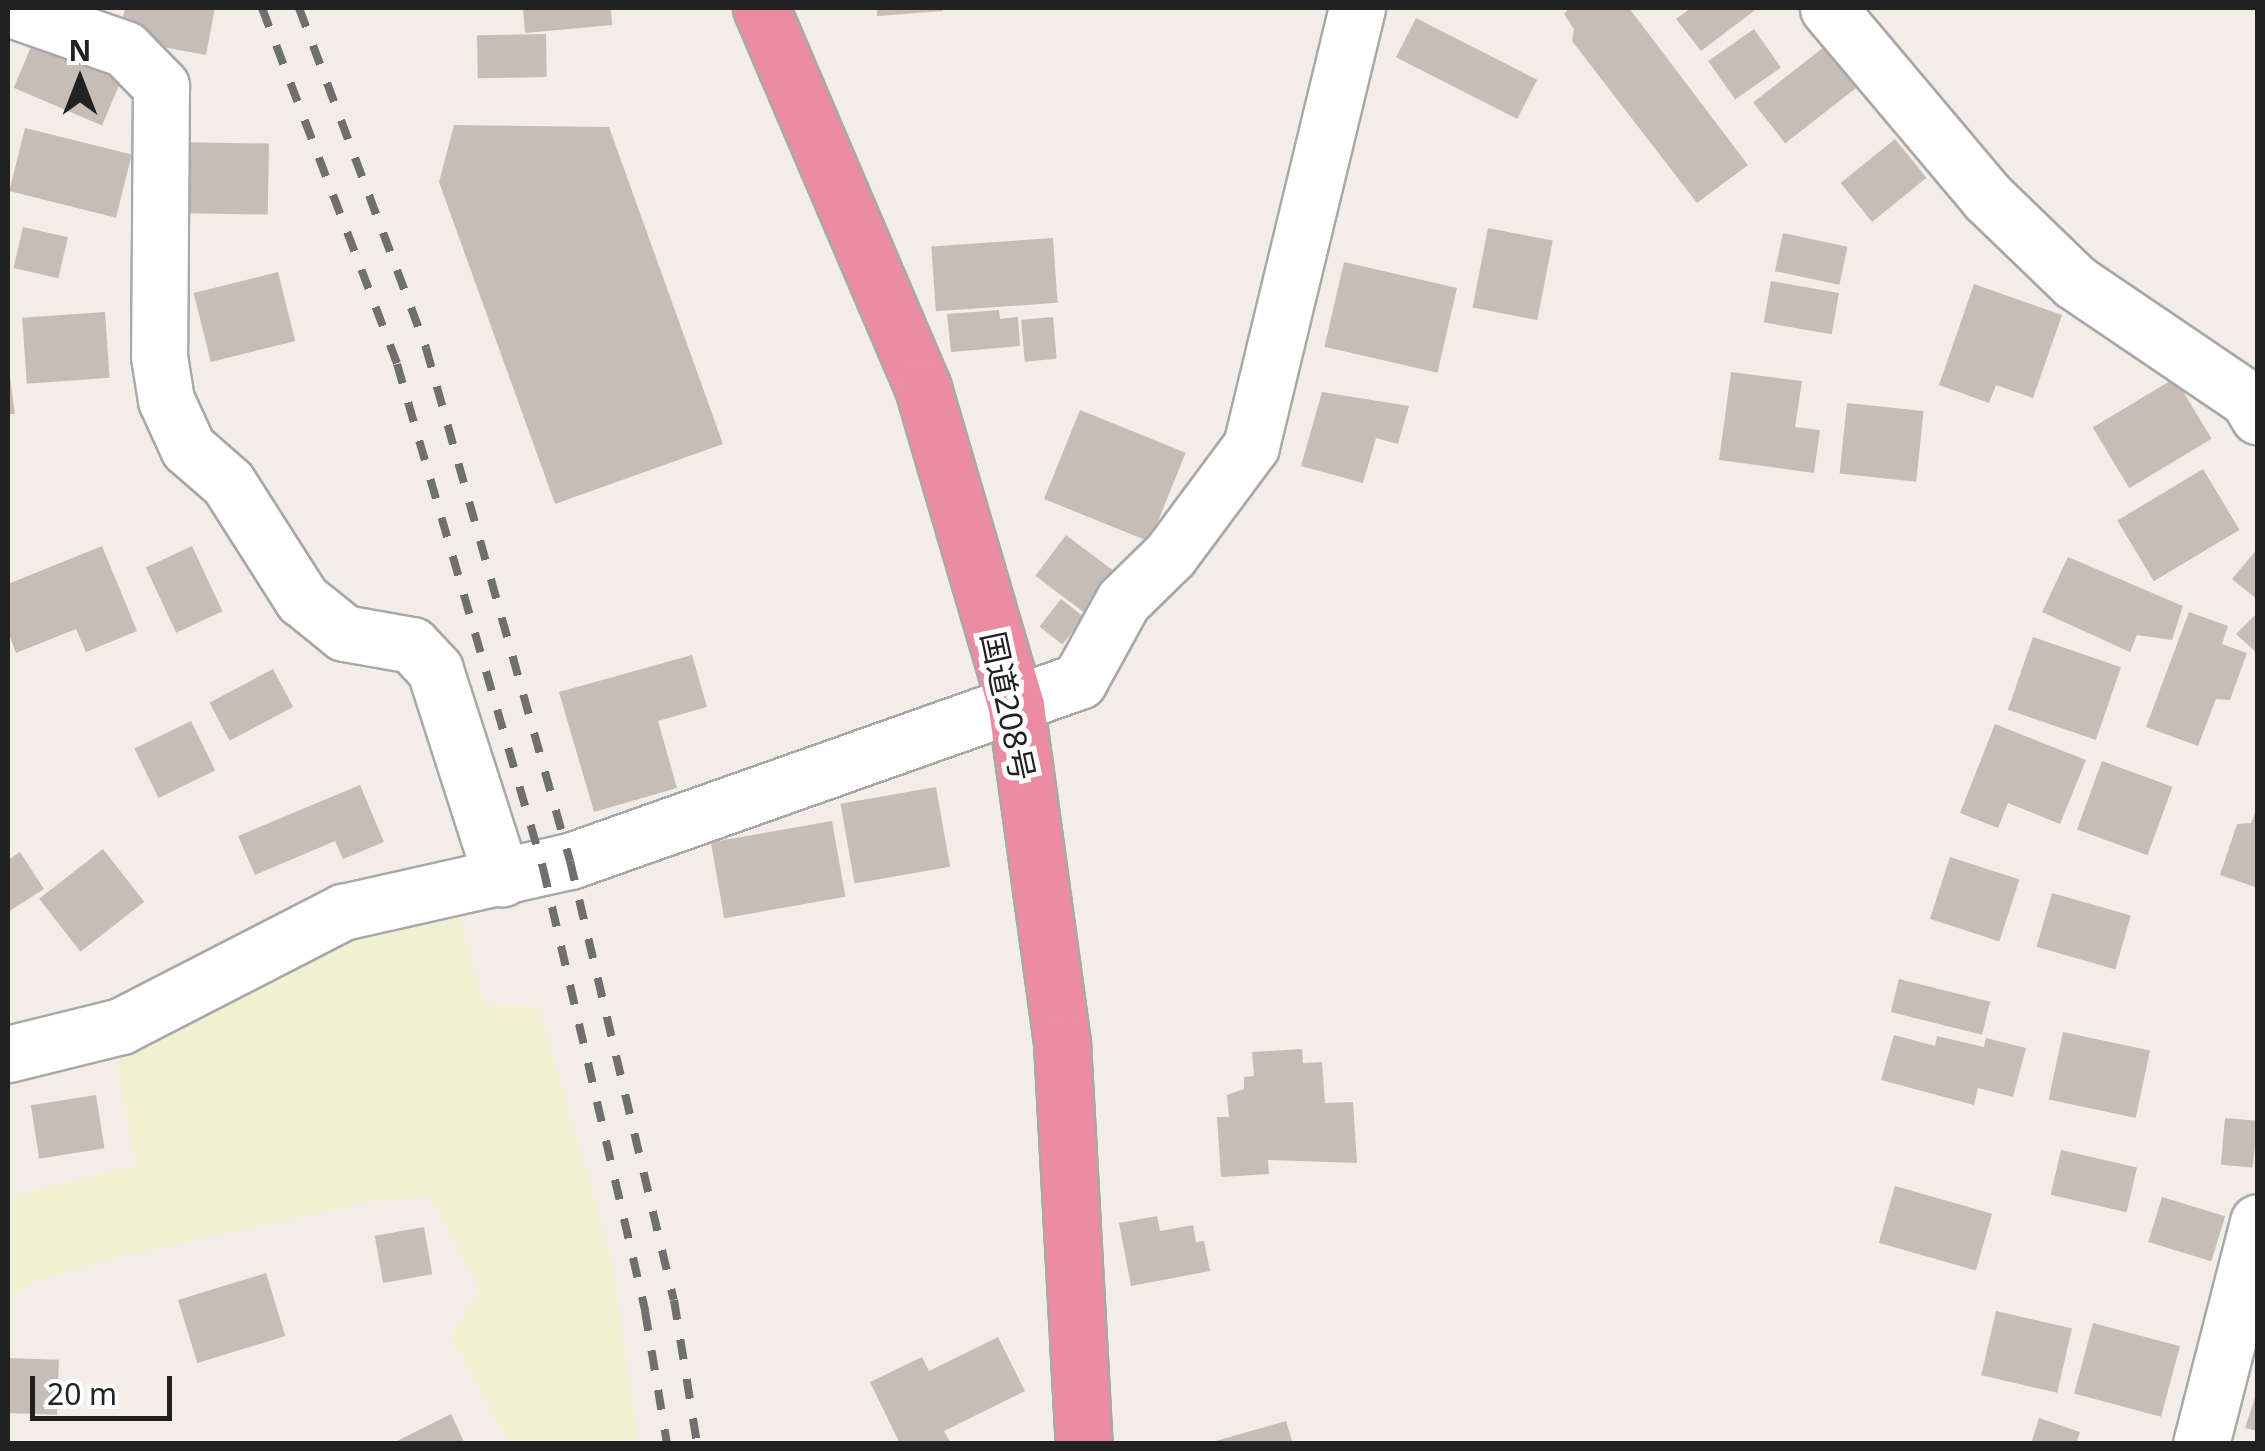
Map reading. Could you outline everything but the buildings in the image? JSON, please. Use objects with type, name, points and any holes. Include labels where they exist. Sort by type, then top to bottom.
[{"type":"highway","name":"国道208号","points":[[762,8],[923,388],[1016,707],[1062,1043],[1084,1444]]},
{"type":"street","points":[[8,8],[126,49],[161,86],[159,356],[166,400],[188,448],[228,483],[302,599],[344,633],[412,645],[435,670],[502,880]]},
{"type":"street","points":[[8,1054],[121,1026],[343,912],[502,880],[1016,707],[1079,681],[1123,600],[1170,555],[1251,446],[1357,8]]},
{"type":"street","points":[[1828,8],[1988,198],[2075,282],[2248,399],[2258,416]]},
{"type":"street","points":[[2201,1444],[2258,1222]]},
{"type":"green space","points":[[457,908],[485,1005],[539,1007],[611,1256],[639,1443],[510,1443],[451,1337],[479,1289],[431,1197],[374,1201],[115,1258],[34,1282],[8,1297],[8,1197],[136,1165],[114,1046],[356,934]]},
{"type":"railway","points":[[262,8],[397,364],[543,868],[645,1311],[667,1444]]},
{"type":"railway","points":[[299,8],[426,348],[570,861],[674,1300],[697,1444]]}]
